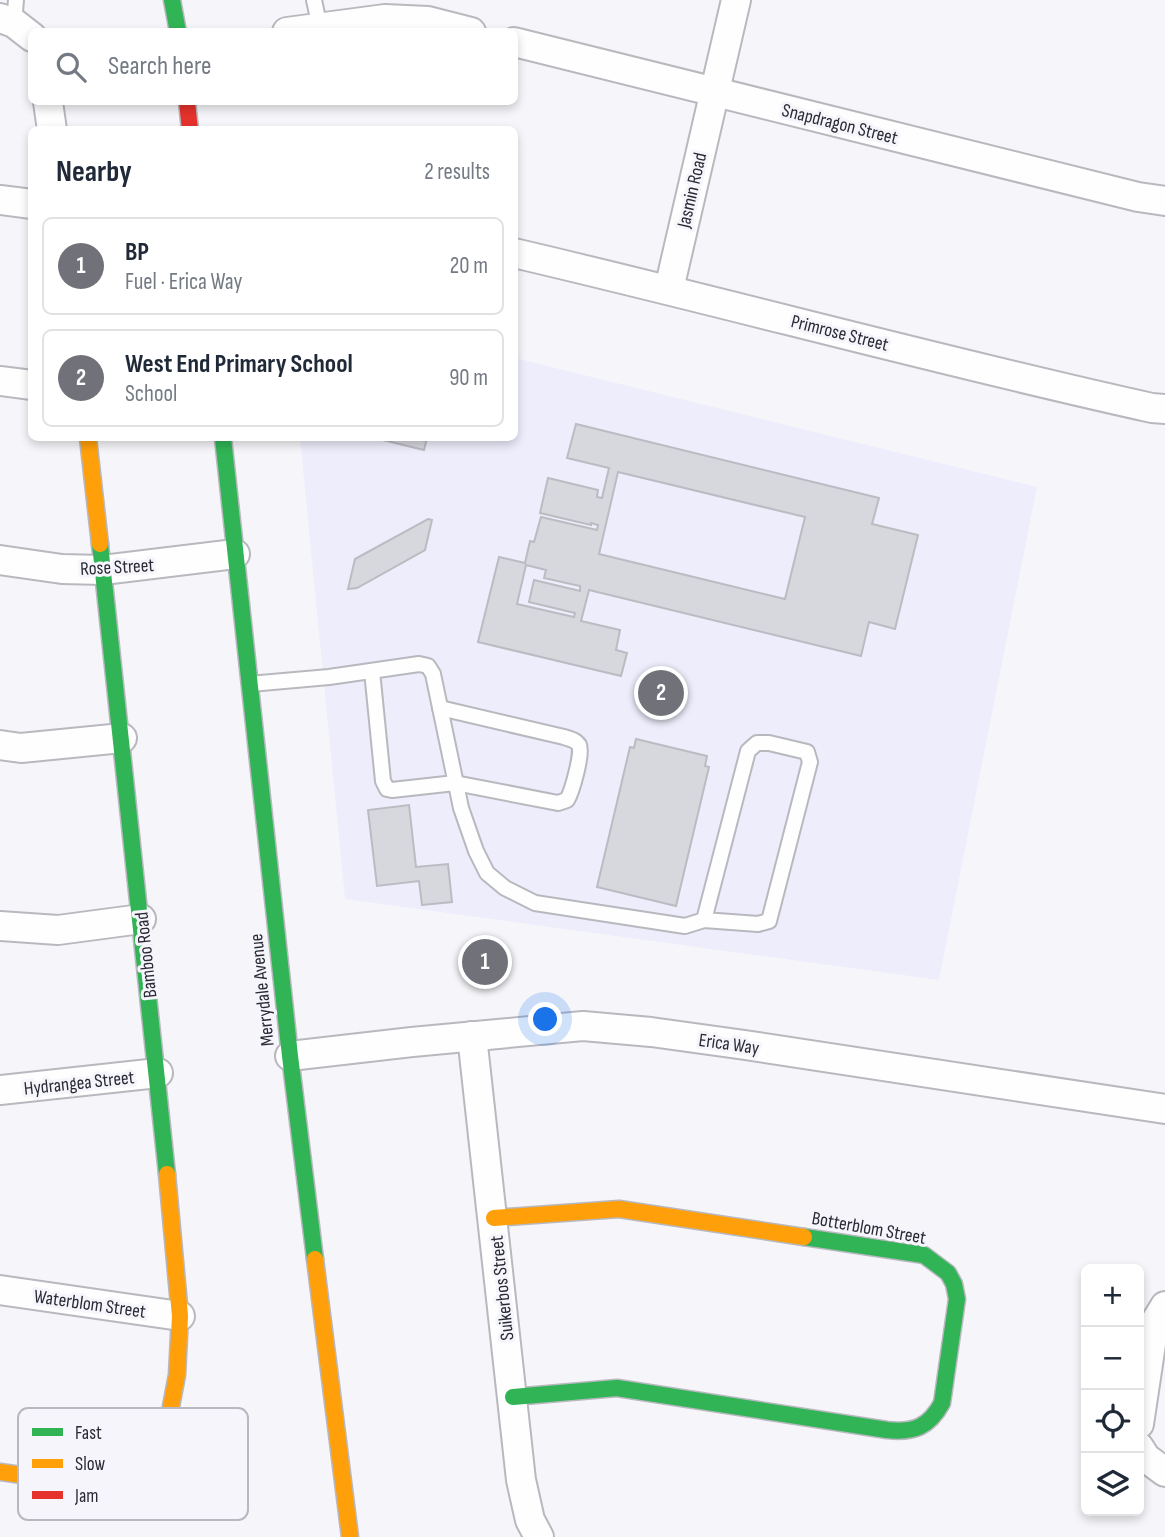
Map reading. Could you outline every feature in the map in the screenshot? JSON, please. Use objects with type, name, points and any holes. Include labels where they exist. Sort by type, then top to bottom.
[{"type":"street","points":[[172,0],[177,28]]},
{"type":"street","name":"Jasmin Road","points":[[668,289],[736,0]]},
{"type":"street","points":[[320,28],[385,19],[409,19],[452,28]]},
{"type":"street","name":"Snapdragon Street","points":[[518,43],[1138,197],[1165,201]]},
{"type":"street","points":[[48,105],[51,126]]},
{"type":"street","points":[[187,105],[190,126]]},
{"type":"street","points":[[0,200],[28,204]]},
{"type":"street","name":"Primrose Street","points":[[518,254],[1065,389],[1165,409]]},
{"type":"street","points":[[0,382],[28,386]]},
{"type":"street","name":"Bamboo Road","points":[[88,441],[158,1073],[180,1316],[172,1408]]},
{"type":"street","name":"Merrydale Avenue","points":[[223,441],[290,1056],[350,1537]]},
{"type":"street","name":"Rose Street","points":[[0,560],[62,569],[103,570],[234,554]]},
{"type":"street","points":[[0,745],[21,748],[122,738]]},
{"type":"street","points":[[0,926],[58,930],[141,919]]},
{"type":"street","name":"Erica Way","points":[[290,1056],[583,1026],[651,1032],[1165,1109]]},
{"type":"street","name":"Suikerbos Street","points":[[472,1036],[521,1480],[530,1520],[539,1537]]},
{"type":"street","name":"Hydrangea Street","points":[[0,1090],[158,1073]]},
{"type":"street","name":"Botterblom Street","points":[[494,1218],[619,1209],[924,1255],[945,1269],[957,1286],[945,1392],[936,1417],[918,1430],[902,1432],[875,1429],[617,1388],[513,1396]]},
{"type":"street","name":"Waterblom Street","points":[[0,1290],[180,1316]]},
{"type":"street","points":[[1144,1390],[1154,1324],[1161,1308],[1165,1306]]},
{"type":"street","points":[[1143,1453],[1165,1472]]},
{"type":"street","name":"Bamboo Road","points":[[0,1472],[18,1475]]},
{"type":"lane","points":[[314,0],[320,28]]},
{"type":"lane","points":[[249,684],[372,671],[419,663],[428,666],[433,674],[455,783],[476,851],[487,873],[521,898],[548,905],[685,926],[704,920],[765,924],[771,917],[810,762],[807,752],[769,743],[757,743],[748,751],[704,920]]},
{"type":"lane","points":[[372,671],[384,786],[392,790],[455,783],[562,803],[570,794],[580,748],[577,743],[564,737],[439,708]]},
{"type":"shaded area","points":[[518,359],[1037,487],[939,980],[345,899],[300,441],[518,441]]},
{"type":"building","points":[[576,424],[879,498],[872,524],[918,535],[895,629],[869,622],[861,656],[589,590],[581,621],[620,630],[616,650],[627,653],[621,676],[478,642],[499,557],[525,563],[530,541],[534,542],[541,517],[597,530],[598,525],[540,513],[548,478],[598,490],[597,497],[602,498],[609,468],[567,458]],"holes":[[[618,472],[805,517],[785,599],[599,554]],[[526,565],[546,570],[544,578],[580,586],[580,591],[534,580],[529,602],[575,613],[574,617],[517,604]]]},
{"type":"building","points":[[387,441],[426,441],[424,450]]},
{"type":"building","points":[[428,519],[432,520],[425,550],[357,588],[348,589],[355,559]]},
{"type":"building","points":[[636,739],[707,756],[705,766],[709,767],[676,906],[597,887],[630,747],[634,748]]},
{"type":"building","points":[[409,805],[416,867],[448,864],[452,902],[422,905],[419,881],[377,886],[368,810]]},
{"type":"traffic: fast","points":[[172,0],[177,28]]},
{"type":"traffic: fast","points":[[223,441],[290,1056],[315,1259]]},
{"type":"traffic: fast","points":[[100,544],[167,1174]]},
{"type":"traffic: fast","points":[[513,1397],[617,1388],[887,1430],[920,1427],[932,1418],[942,1403],[957,1299],[948,1273],[924,1255],[804,1237]]},
{"type":"traffic: slow","points":[[88,441],[100,544]]},
{"type":"traffic: slow","points":[[167,1174],[180,1316],[177,1375],[171,1408]]},
{"type":"traffic: slow","points":[[494,1218],[619,1209],[804,1237]]},
{"type":"traffic: slow","points":[[315,1259],[350,1537]]},
{"type":"traffic: slow","points":[[0,1472],[18,1475]]},
{"type":"traffic: jam","points":[[187,105],[190,126]]},
{"type":"place","name":"West End Primary School","points":[[661,693]]},
{"type":"place","name":"BP","points":[[485,962]]}]
